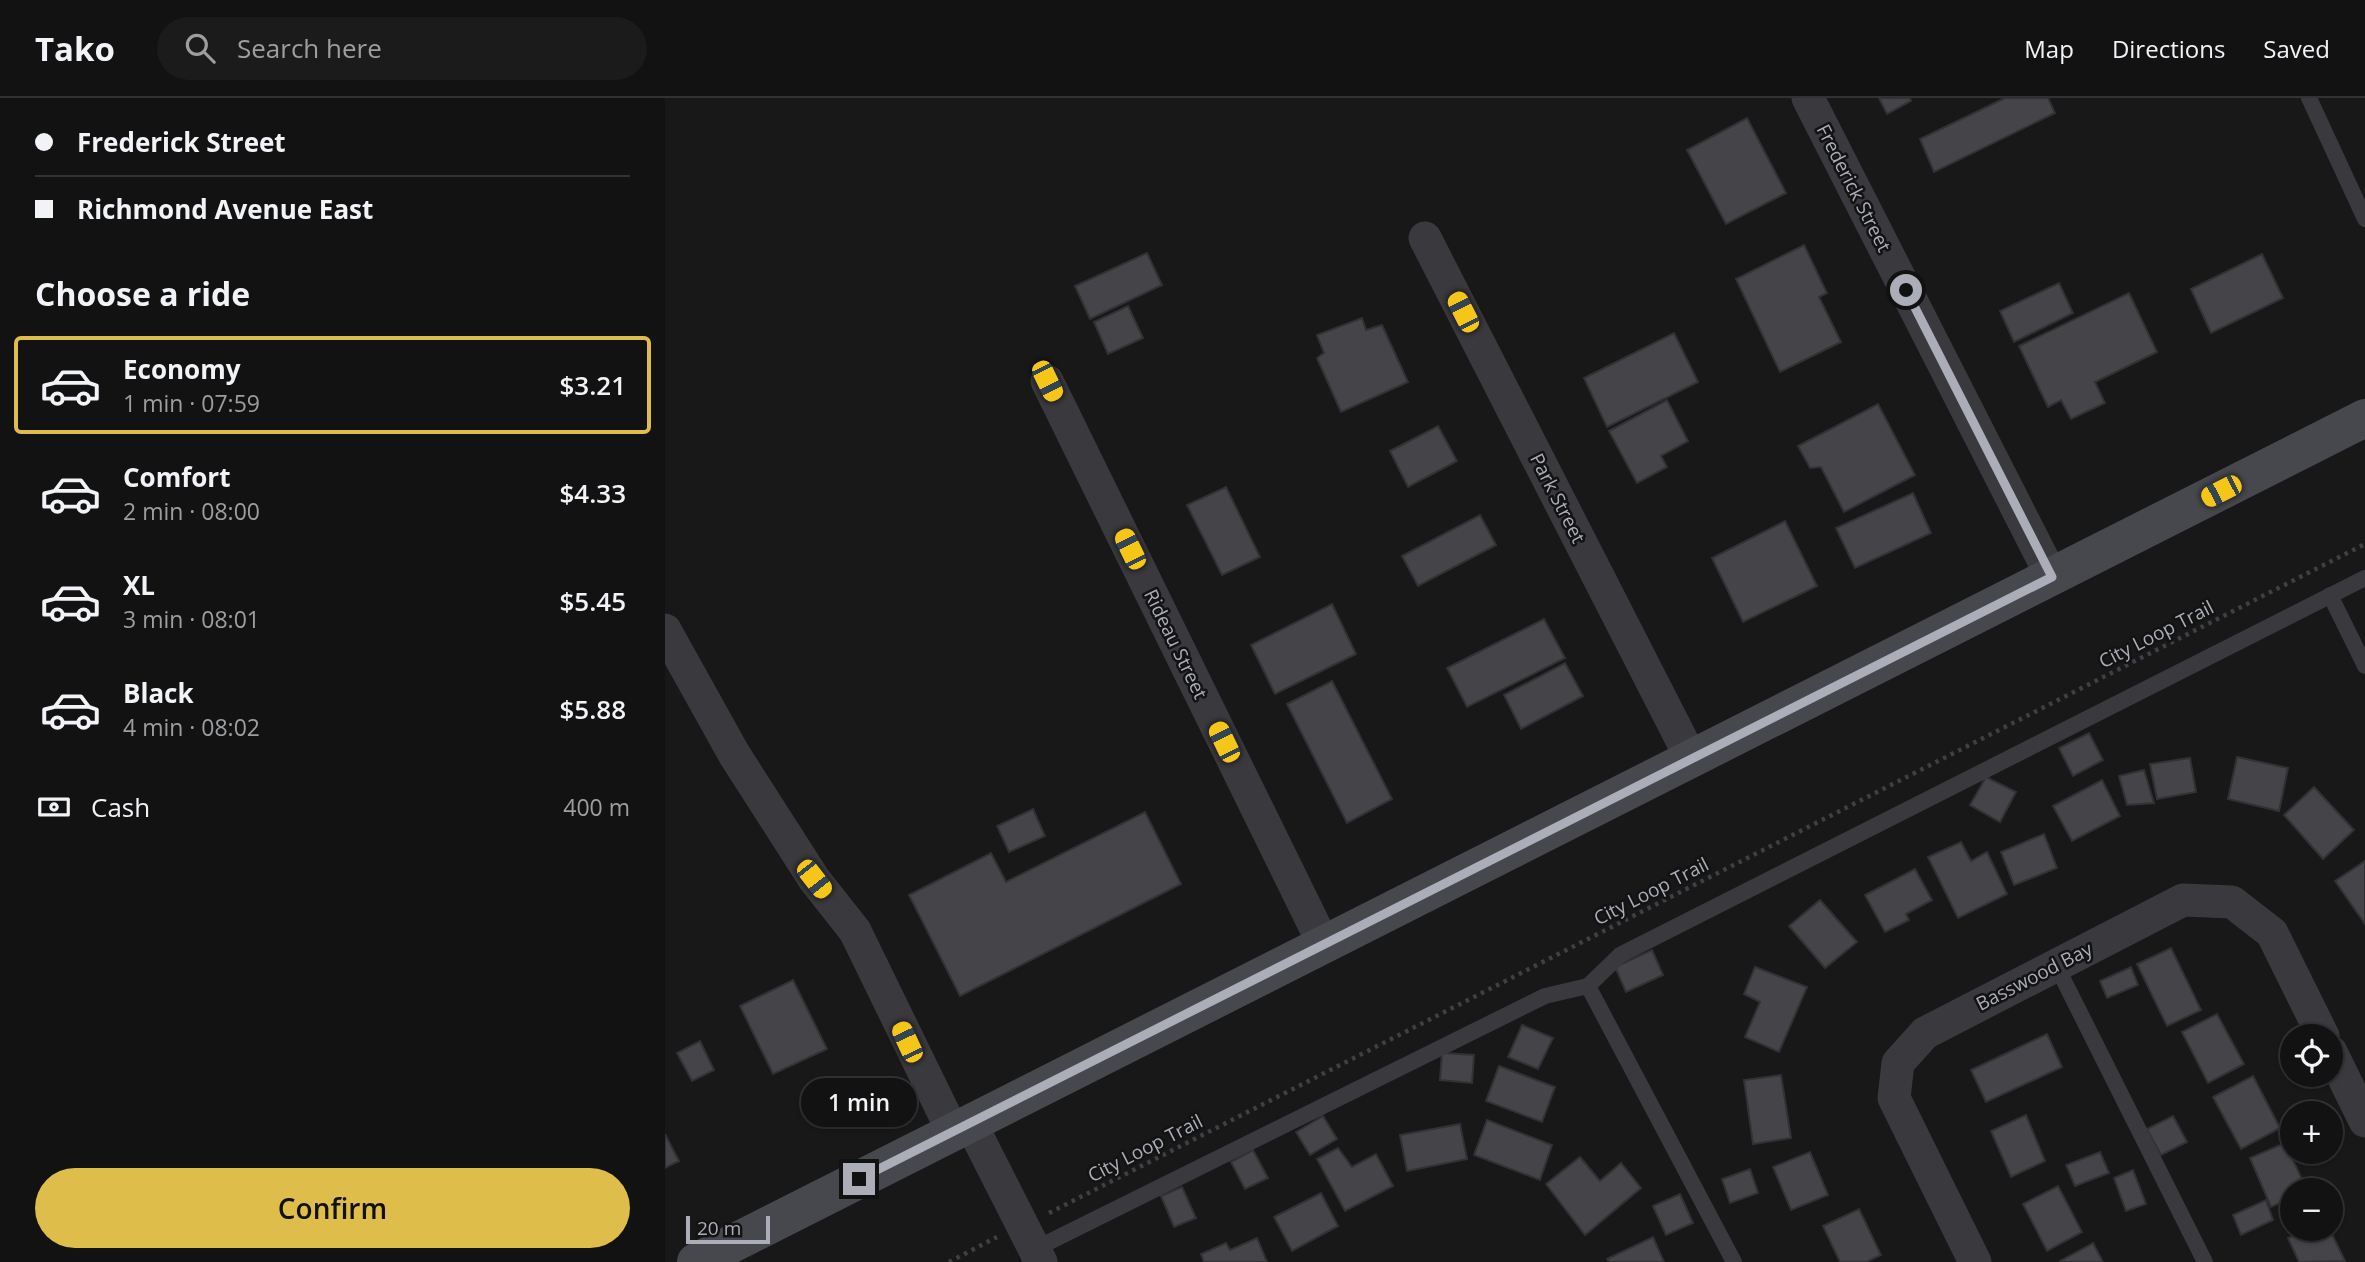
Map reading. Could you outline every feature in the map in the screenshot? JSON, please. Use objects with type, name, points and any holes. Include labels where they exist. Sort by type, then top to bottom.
[{"type":"main road","points":[[697,1262],[2365,418]]},
{"type":"street","name":"Frederick Street","points":[[1808,98],[2052,577]]},
{"type":"street","name":"Park Street","points":[[1425,237],[1691,758]]},
{"type":"street","name":"Rideau Street","points":[[1047,381],[1324,945]]},
{"type":"street","points":[[665,630],[734,754],[814,879],[855,932],[929,1086],[962,1128],[1033,1245]]},
{"type":"street","name":"Basswood Bay","points":[[1975,1262],[1894,1098],[1898,1063],[1925,1033],[2183,900],[2232,902],[2272,933],[2317,1024]]},
{"type":"street","points":[[2343,1076],[2365,1121]]},
{"type":"lane","points":[[2309,98],[2365,219]]},
{"type":"lane","points":[[1033,1245],[1545,996],[1588,986],[1619,955],[2365,578]]},
{"type":"lane","points":[[2330,596],[2365,666]]},
{"type":"lane","points":[[2056,965],[2205,1262]]},
{"type":"lane","points":[[1588,986],[1734,1262]]},
{"type":"path","name":"City Loop Trail","points":[[949,1262],[1033,1245],[2365,544]]},
{"type":"building","points":[[1879,98],[1910,98],[1911,101],[1887,114]]},
{"type":"building","points":[[2005,98],[2048,98],[2055,113],[1934,172],[1920,139]]},
{"type":"building","points":[[1747,118],[1786,193],[1726,224],[1687,150]]},
{"type":"building","points":[[1804,245],[1827,293],[1819,297],[1841,342],[1780,372],[1736,279]]},
{"type":"building","points":[[1147,253],[1162,285],[1090,319],[1075,286]]},
{"type":"building","points":[[2262,254],[2283,298],[2211,333],[2191,289]]},
{"type":"building","points":[[2059,283],[2073,313],[2014,342],[2000,311]]},
{"type":"building","points":[[2129,293],[2157,352],[2095,382],[2105,403],[2071,419],[2061,400],[2048,407],[2019,346]]},
{"type":"building","points":[[1128,306],[1143,338],[1108,354],[1094,322]]},
{"type":"building","points":[[1362,318],[1366,330],[1382,325],[1408,382],[1341,412],[1317,358],[1324,353],[1317,335]]},
{"type":"building","points":[[1674,333],[1698,382],[1607,427],[1584,378]]},
{"type":"building","points":[[1667,400],[1688,441],[1661,456],[1667,467],[1637,483],[1609,431]]},
{"type":"building","points":[[1878,404],[1915,475],[1844,512],[1821,467],[1810,468],[1798,446]]},
{"type":"building","points":[[1438,426],[1457,461],[1408,487],[1390,451]]},
{"type":"building","points":[[1226,487],[1260,557],[1222,575],[1187,505]]},
{"type":"building","points":[[1913,493],[1931,533],[1855,568],[1836,528]]},
{"type":"building","points":[[1480,515],[1496,545],[1418,586],[1402,556]]},
{"type":"building","points":[[1785,521],[1817,586],[1743,622],[1712,558]]},
{"type":"building","points":[[1332,604],[1356,654],[1275,694],[1251,645]]},
{"type":"building","points":[[1544,619],[1565,658],[1467,707],[1447,668]]},
{"type":"building","points":[[1565,663],[1583,696],[1521,729],[1504,695]]},
{"type":"building","points":[[1332,681],[1392,799],[1347,823],[1287,704]]},
{"type":"building","points":[[2089,733],[2103,760],[2073,776],[2059,748]]},
{"type":"building","points":[[2237,757],[2288,768],[2279,811],[2228,799]]},
{"type":"building","points":[[2190,758],[2196,792],[2157,799],[2150,764]]},
{"type":"building","points":[[2144,770],[2154,803],[2127,805],[2119,776]]},
{"type":"building","points":[[1986,777],[2016,792],[2000,822],[1970,805]]},
{"type":"building","points":[[2102,780],[2120,816],[2072,841],[2053,806]]},
{"type":"building","points":[[2314,787],[2354,830],[2323,859],[2284,815]]},
{"type":"building","points":[[1033,809],[1045,836],[1009,852],[997,826]]},
{"type":"building","points":[[1145,812],[1181,884],[960,996],[909,895],[991,853],[1006,882]]},
{"type":"building","points":[[2044,834],[2057,868],[2014,885],[2001,852]]},
{"type":"building","points":[[1961,842],[1971,861],[1987,852],[2007,894],[1958,918],[1928,857]]},
{"type":"building","points":[[2365,861],[2365,924],[2335,881]]},
{"type":"building","points":[[1915,869],[1932,900],[1906,914],[1909,920],[1885,932],[1865,895]]},
{"type":"building","points":[[1820,900],[1857,942],[1825,968],[1789,926]]},
{"type":"building","points":[[2171,948],[2201,1010],[2167,1026],[2137,964]]},
{"type":"building","points":[[1652,950],[1663,975],[1626,992],[1615,967]]},
{"type":"building","points":[[1755,967],[1807,987],[1779,1052],[1745,1037],[1760,1002],[1744,994]]},
{"type":"building","points":[[2131,967],[2138,985],[2107,998],[2100,981]]},
{"type":"building","points":[[793,980],[827,1049],[773,1074],[740,1006]]},
{"type":"building","points":[[2217,1014],[2244,1064],[2208,1083],[2182,1032]]},
{"type":"building","points":[[1522,1025],[1553,1038],[1538,1069],[1508,1057]]},
{"type":"building","points":[[2047,1034],[2062,1067],[1986,1102],[1971,1070]]},
{"type":"building","points":[[700,1041],[714,1070],[692,1081],[677,1053]]},
{"type":"building","points":[[1442,1053],[1474,1055],[1472,1083],[1440,1080]]},
{"type":"building","points":[[1499,1066],[1555,1087],[1542,1122],[1486,1101]]},
{"type":"building","points":[[1781,1075],[1791,1138],[1753,1144],[1744,1080]]},
{"type":"building","points":[[2253,1076],[2280,1128],[2241,1149],[2213,1097]]},
{"type":"building","points":[[2026,1115],[2045,1161],[2011,1177],[1991,1131]]},
{"type":"building","points":[[1323,1116],[1337,1139],[1310,1155],[1296,1132]]},
{"type":"building","points":[[2173,1116],[2187,1142],[2161,1155],[2147,1129]]},
{"type":"building","points":[[1487,1120],[1552,1145],[1540,1180],[1474,1155]]},
{"type":"building","points":[[1460,1124],[1467,1159],[1407,1171],[1400,1135]]},
{"type":"building","points":[[665,1134],[679,1161],[665,1168]]},
{"type":"building","points":[[2280,1145],[2280,1164],[2295,1164],[2301,1178],[2280,1178],[2280,1203],[2271,1207],[2250,1158]]},
{"type":"building","points":[[1338,1148],[1352,1167],[1376,1154],[1393,1186],[1345,1211],[1317,1159]]},
{"type":"building","points":[[1253,1150],[1268,1178],[1245,1189],[1231,1162]]},
{"type":"building","points":[[1810,1152],[1828,1195],[1791,1210],[1773,1167]]},
{"type":"building","points":[[2100,1152],[2109,1173],[2075,1186],[2066,1165]]},
{"type":"building","points":[[1580,1157],[1600,1181],[1621,1163],[1641,1188],[1585,1235],[1546,1184]]},
{"type":"building","points":[[1750,1169],[1758,1193],[1730,1203],[1722,1179]]},
{"type":"building","points":[[2133,1170],[2146,1204],[2126,1211],[2114,1178]]},
{"type":"building","points":[[2058,1186],[2082,1232],[2047,1251],[2023,1204]]},
{"type":"building","points":[[1182,1187],[1196,1218],[1174,1227],[1161,1196]]},
{"type":"building","points":[[1321,1193],[1338,1226],[1292,1251],[1274,1217]]},
{"type":"building","points":[[1680,1194],[1693,1223],[1666,1235],[1653,1206]]},
{"type":"building","points":[[2266,1200],[2273,1220],[2241,1235],[2233,1215]]},
{"type":"building","points":[[1859,1209],[1881,1255],[1866,1262],[1840,1262],[1823,1226]]},
{"type":"building","points":[[1653,1237],[1664,1262],[1609,1262],[1607,1259]]},
{"type":"building","points":[[1257,1238],[1267,1262],[1204,1262],[1201,1254],[1226,1243],[1230,1250]]},
{"type":"building","points":[[2289,1241],[2335,1241],[2345,1261],[2299,1262]]},
{"type":"building","points":[[2093,1243],[2103,1262],[2060,1262],[2060,1261]]},
{"type":"route","points":[[859,1179],[2052,577],[1906,290]]}]
